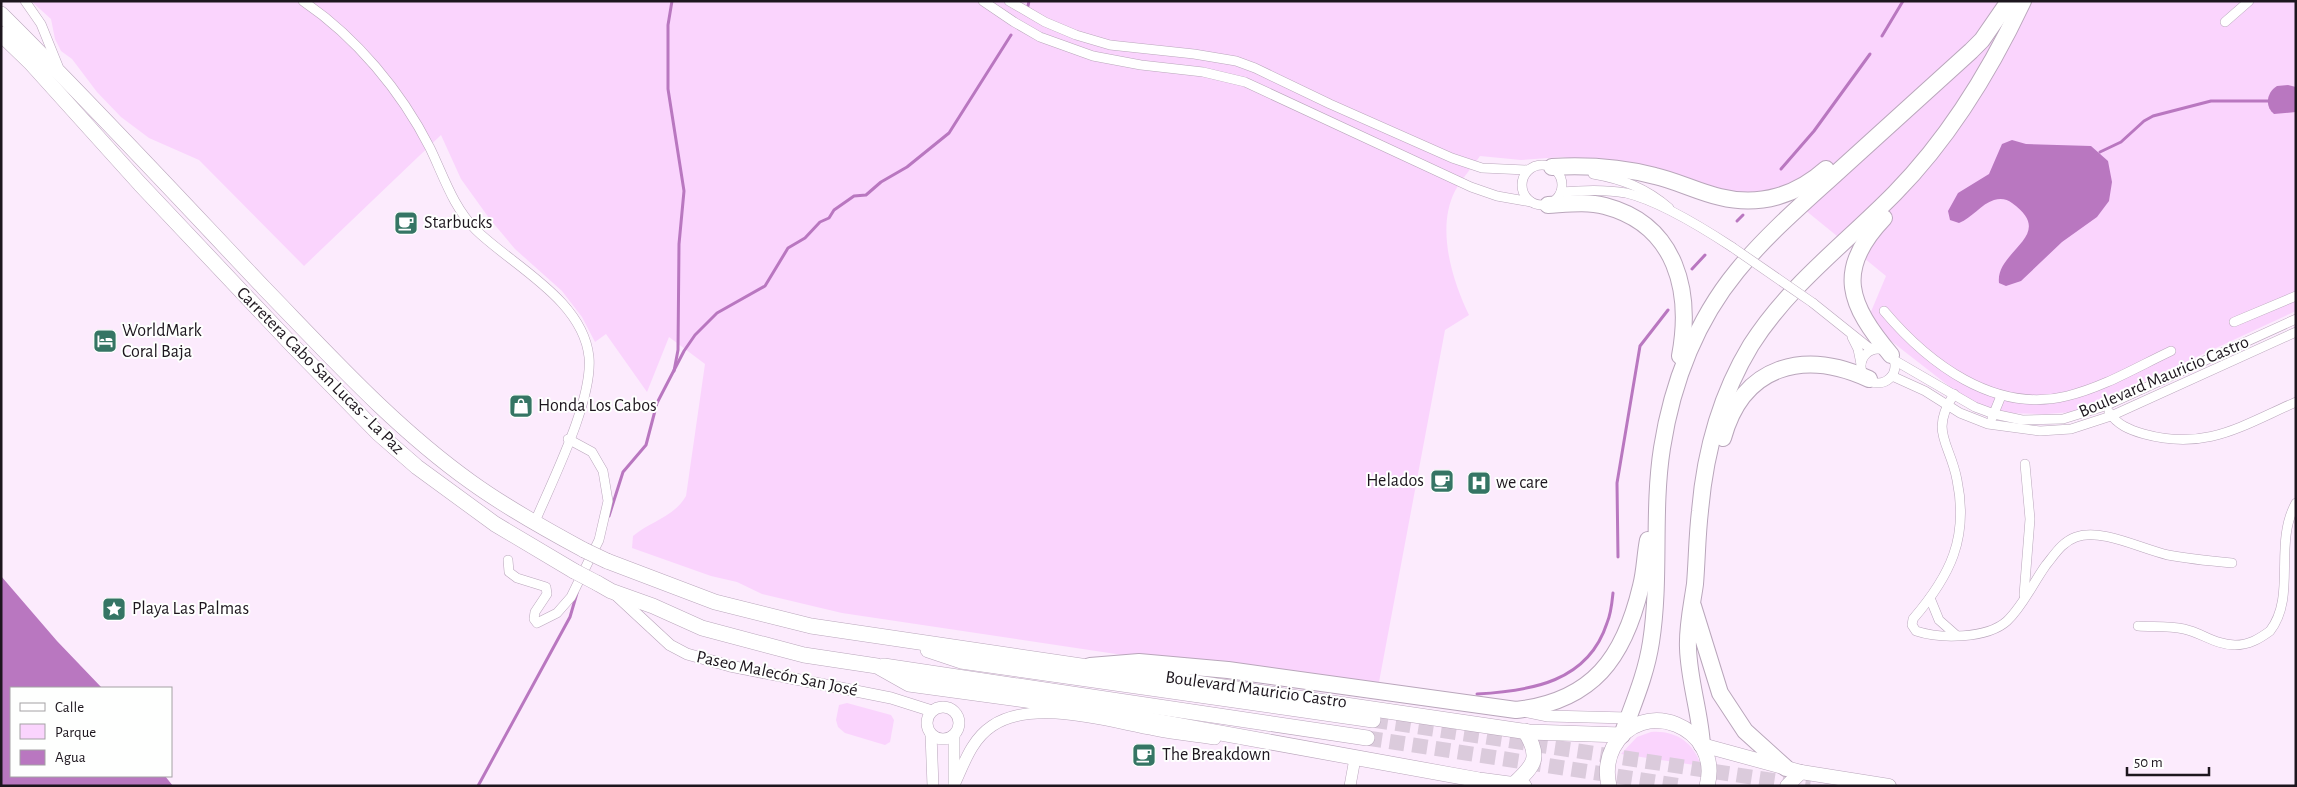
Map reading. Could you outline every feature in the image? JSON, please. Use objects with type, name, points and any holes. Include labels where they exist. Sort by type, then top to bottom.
[{"type":"highway","points":[[1556,171],[1600,167],[1632,171],[1669,180],[1732,200],[1764,200],[1787,194],[1814,179],[1931,75],[1974,34],[2001,1]]},
{"type":"highway","points":[[1674,394],[1688,352],[1702,324],[1741,266],[1810,198],[1982,40],[2009,1]]},
{"type":"highway","points":[[1707,786],[1708,763],[1702,745],[1701,726],[1689,668],[1688,630],[1700,509],[1708,452],[1718,416],[1729,388],[1751,346],[1782,304],[1811,272],[1897,191],[1940,141],[1977,88],[2023,1]]},
{"type":"highway","points":[[1893,357],[1871,330],[1859,308],[1853,277],[1857,251],[1870,232],[1934,163],[1969,116],[2000,68],[2030,1]]},
{"type":"highway","name":"Carretera Cabo San Lucas - La Paz","points":[[1,14],[380,407],[451,467],[534,524],[607,561]]},
{"type":"highway","name":"Carretera Cabo San Lucas - La Paz","points":[[1,34],[30,62],[286,340],[378,433],[417,467],[495,524],[574,571],[612,591],[653,606],[702,628]]},
{"type":"highway","points":[[1548,205],[1595,204],[1606,206],[1646,228],[1661,242],[1679,274],[1684,302],[1685,333],[1662,450],[1651,642],[1644,676],[1622,735],[1608,761],[1609,786]]},
{"type":"highway","points":[[1700,509],[1729,418],[1738,402],[1753,384],[1777,370],[1807,364],[1865,374]]},
{"type":"highway","points":[[1090,666],[1139,662],[1228,670],[1516,710],[1539,707],[1570,696],[1592,683],[1618,650],[1626,634],[1642,584],[1647,544],[1658,502]]},
{"type":"highway","name":"Boulevard Mauricio Castro","points":[[607,561],[664,585],[743,610],[811,626],[1525,731],[1622,735]]},
{"type":"highway","points":[[1692,602],[1720,693],[1750,737],[1793,770]]},
{"type":"highway","name":"Boulevard Mauricio Castro","points":[[702,628],[804,655],[1367,738]]},
{"type":"highway","name":"Boulevard Mauricio Castro","points":[[891,638],[961,661],[1373,720]]},
{"type":"highway","name":"Boulevard Mauricio Castro","points":[[878,666],[909,684],[1083,708],[1479,780],[1519,785]]},
{"type":"highway","points":[[1083,708],[1157,730]]},
{"type":"highway","points":[[1622,735],[1637,725],[1663,720],[1689,731],[1702,745]]},
{"type":"highway","points":[[1519,785],[1535,759],[1535,748],[1525,731]]},
{"type":"main road","points":[[1702,745],[1793,770],[1889,786]]},
{"type":"main road","points":[[1787,786],[1793,770]]},
{"type":"street","points":[[25,1],[41,24],[62,76]]},
{"type":"street","points":[[303,1],[334,24],[394,92],[421,133],[447,188],[474,228],[559,300],[578,325],[585,339],[589,357],[588,377],[583,403],[534,524]]},
{"type":"street","points":[[983,1],[1014,22],[1071,49],[1111,60],[1203,72],[1245,82],[1471,187],[1497,196],[1548,205],[1558,198],[1561,192],[1562,183],[1556,171]]},
{"type":"street","points":[[1009,1],[1052,26],[1076,36],[1110,45],[1236,61],[1256,68],[1410,139],[1482,168],[1528,170],[1540,165],[1556,171],[1588,173],[1621,180],[1652,193],[1674,213]]},
{"type":"street","points":[[2225,22],[2248,1]]},
{"type":"street","points":[[1403,155],[1410,139]]},
{"type":"street","points":[[1528,170],[1524,175],[1522,187],[1523,193],[1531,202]]},
{"type":"street","points":[[1561,192],[1594,190],[1628,194],[1674,213],[1732,247],[1813,303],[1847,331],[1874,349],[1886,351],[1893,357],[1895,366],[1892,376],[1880,383],[1865,374],[1858,349],[1847,331]]},
{"type":"street","points":[[2234,322],[2296,296]]},
{"type":"street","points":[[1884,311],[1900,330],[1938,362],[1978,386],[2001,396],[2034,399],[2065,396],[2114,379],[2171,351]]},
{"type":"street","name":"Boulevard Mauricio Castro","points":[[1893,357],[1954,394],[1994,414],[2022,420],[2053,420],[2080,415],[2105,406],[2296,319]]},
{"type":"street","name":"Boulevard Mauricio Castro","points":[[1892,376],[1988,424],[2020,430],[2071,429],[2111,416],[2296,332]]},
{"type":"street","points":[[2248,341],[2253,350]]},
{"type":"street","points":[[1865,374],[1864,357],[1874,349]]},
{"type":"street","points":[[1954,394],[1947,405],[1940,427],[1957,478],[1961,520],[1958,543],[1951,565],[1930,598],[1913,619],[1914,630],[1957,636],[1986,632],[1997,628],[2007,620],[2024,598],[2056,551],[2066,542],[2086,535],[2105,536],[2168,555],[2232,563]]},
{"type":"street","points":[[1988,424],[2001,396]]},
{"type":"street","points":[[2105,406],[2117,422],[2138,432],[2163,438],[2195,440],[2224,433],[2296,402]]},
{"type":"street","points":[[508,560],[509,572],[517,578],[546,586],[547,594],[534,612],[534,619],[537,623],[557,613],[571,597],[599,540],[608,501],[603,472],[592,452],[568,439]]},
{"type":"street","points":[[2024,598],[2030,519],[2025,464]]},
{"type":"street","points":[[2294,585],[2290,532],[2291,513],[2296,503]]},
{"type":"street","name":"Paseo Malecón San José","points":[[612,591],[670,645],[687,654],[730,666],[908,702],[932,711]]},
{"type":"street","points":[[1930,598],[1939,620],[1957,636]]},
{"type":"street","points":[[2138,626],[2184,629],[2223,644],[2242,645],[2257,640],[2274,628],[2289,611],[2293,601]]},
{"type":"street","points":[[933,786],[931,734],[927,722],[932,711],[944,707],[955,712],[959,724],[954,735],[954,786]]},
{"type":"street","points":[[1516,710],[1548,716],[1628,718]]},
{"type":"street","points":[[954,786],[972,746],[992,726],[1016,715],[1030,713],[1059,714],[1486,786]]},
{"type":"street","points":[[931,734],[942,739],[954,735]]},
{"type":"street","points":[[1350,786],[1354,764]]},
{"type":"green space","points":[[31,1],[2296,1],[2296,311],[2086,408],[2073,412],[2046,414],[2005,413],[1972,404],[1891,341],[1881,331],[1870,314],[1886,276],[1783,192],[1756,194],[1729,192],[1589,161],[1562,157],[1521,160],[1480,156],[1455,191],[1449,206],[1447,221],[1448,254],[1457,286],[1469,315],[1445,330],[1379,682],[1268,674],[1176,663],[842,613],[762,594],[737,582],[711,576],[632,548],[633,536],[669,514],[686,496],[705,364],[669,337],[647,392],[606,334],[595,342],[582,317],[562,291],[515,249],[489,218],[461,179],[441,135],[304,266],[199,160],[149,138],[121,117],[97,92],[72,59],[61,51],[55,39],[51,19]]},
{"type":"green space","points":[[847,703],[891,715],[894,720],[890,742],[885,745],[845,733],[838,727],[836,720],[839,705]]},
{"type":"green space","points":[[1651,732],[1668,733],[1683,740],[1694,751],[1701,766],[1621,754],[1637,737]]},
{"type":"water","points":[[2288,85],[2296,87],[2296,112],[2274,114],[2269,107],[2269,95],[2277,86]]},
{"type":"water","points":[[2012,140],[2026,144],[2091,146],[2108,161],[2112,182],[2109,201],[2097,217],[2062,242],[2021,281],[2006,286],[1999,283],[2000,271],[2027,234],[2029,225],[2024,215],[2010,202],[2001,199],[1989,202],[1959,223],[1950,220],[1948,211],[1958,193],[1989,174],[2002,144]]},
{"type":"water","points":[[1,576],[57,641],[101,687],[10,687],[10,777],[166,777],[173,786],[1,786]]},
{"type":"waterway","points":[[672,1],[668,25],[668,89],[684,191],[679,244],[678,350],[674,371]]},
{"type":"waterway","points":[[1028,6],[1029,1]]},
{"type":"waterway","points":[[1882,36],[1903,1]]},
{"type":"waterway","points":[[609,516],[623,472],[646,445],[657,403],[684,351],[695,335],[717,313],[765,286],[788,248],[805,238],[820,222],[829,218],[834,210],[854,196],[866,195],[881,182],[907,167],[949,133],[1011,35]]},
{"type":"waterway","points":[[1781,169],[1814,131],[1870,54]]},
{"type":"waterway","points":[[2100,152],[2121,142],[2144,121],[2153,116],[2211,101],[2268,101]]},
{"type":"waterway","points":[[1737,221],[1743,215]]},
{"type":"waterway","points":[[1692,269],[1705,255]]},
{"type":"waterway","points":[[1618,557],[1617,483],[1640,346],[1668,310]]},
{"type":"waterway","points":[[478,786],[570,617],[577,593]]},
{"type":"waterway","points":[[1477,694],[1497,693],[1537,686],[1555,680],[1572,671],[1586,659],[1598,643],[1607,623],[1613,593]]},
{"type":"tunnel","points":[[1373,720],[1810,786]]},
{"type":"tunnel","points":[[1367,738],[1682,786]]},
{"type":"place","name":"Starbucks","points":[[406,223]]},
{"type":"place","name":"WorldMark Coral Baja","points":[[105,341]]},
{"type":"place","name":"Honda Los Cabos","points":[[521,406]]},
{"type":"place","name":"Helados","points":[[1442,481]]},
{"type":"place","name":"we care","points":[[1479,483]]},
{"type":"place","name":"Playa Las Palmas","points":[[114,609]]},
{"type":"place","name":"The Breakdown","points":[[1144,755]]}]
